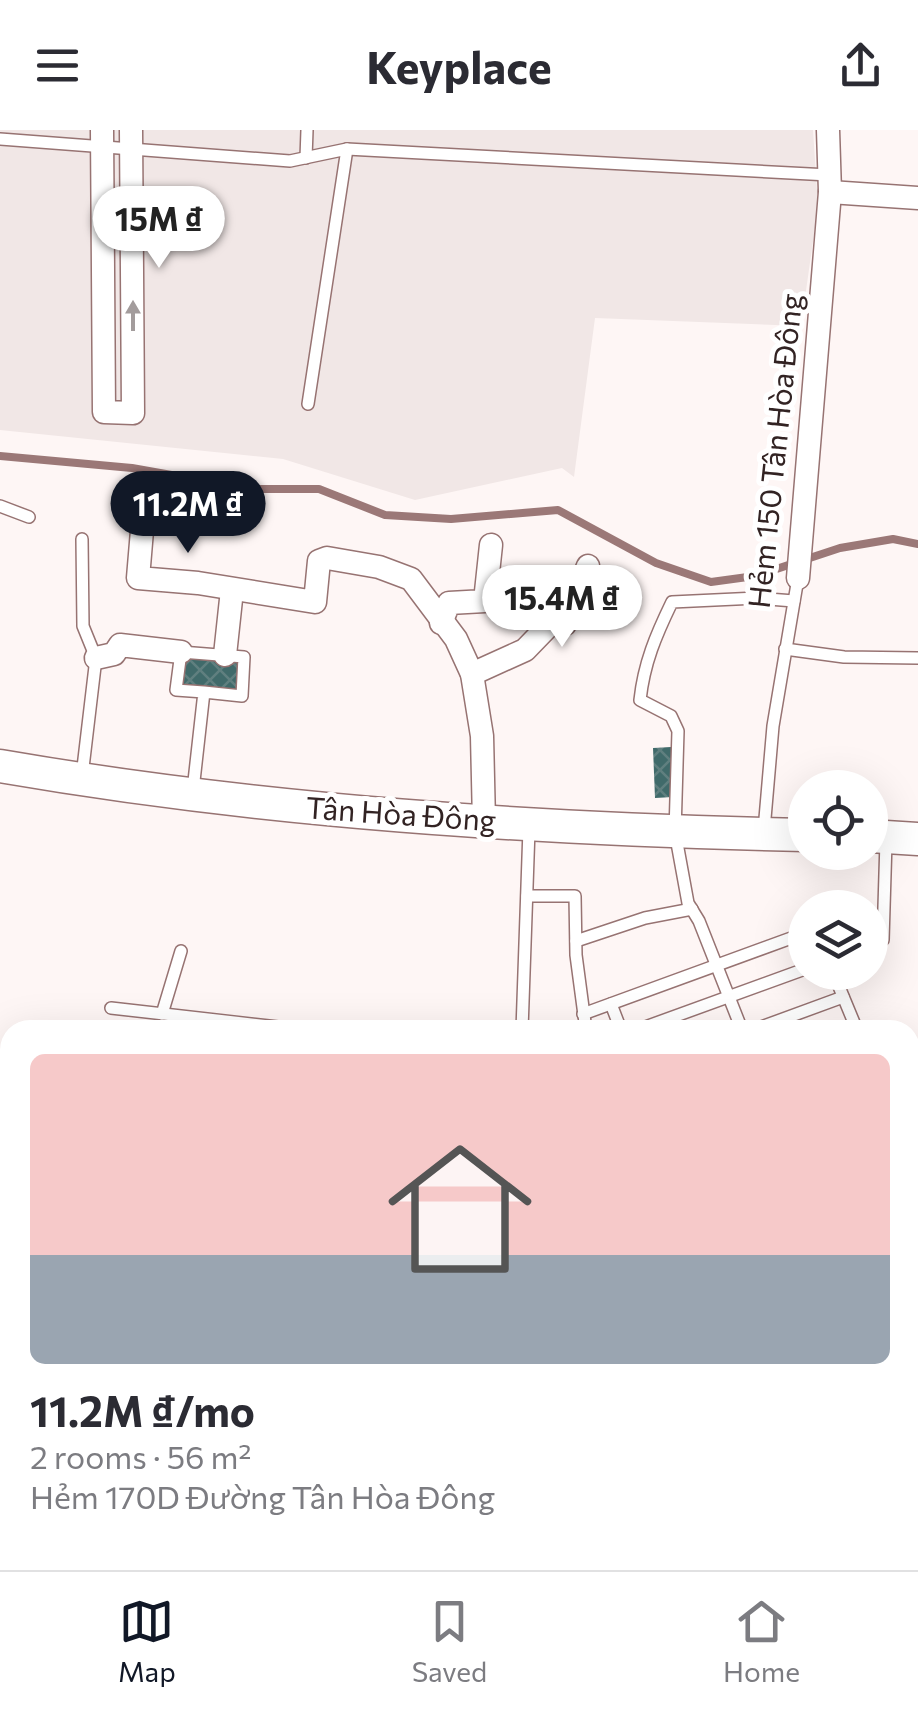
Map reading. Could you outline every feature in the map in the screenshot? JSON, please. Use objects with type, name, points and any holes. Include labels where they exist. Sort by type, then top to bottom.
[{"type":"street","name":"Hẻm 150 Tân Hòa Đông","points":[[796,590],[829,184],[828,130]]},
{"type":"street","points":[[102,138],[104,412],[133,413],[132,139]]},
{"type":"street","points":[[829,184],[918,198]]},
{"type":"street","points":[[165,507],[144,507],[138,578],[198,583],[315,602],[318,561],[327,558],[379,566],[411,579],[440,623],[456,639],[472,674],[482,736],[484,822]]},
{"type":"street","points":[[440,623],[448,604],[485,601],[491,545]]},
{"type":"street","points":[[472,674],[524,650],[555,619],[565,624],[588,566]]},
{"type":"street","points":[[225,655],[232,590]]},
{"type":"street","points":[[96,658],[114,654],[120,645],[182,652]]},
{"type":"street","name":"Tân Hòa Đông","points":[[0,766],[349,814],[788,835]]},
{"type":"lane","points":[[306,130],[306,158]]},
{"type":"lane","points":[[0,139],[132,139],[290,162],[347,148],[829,184]]},
{"type":"lane","points":[[308,404],[347,148]]},
{"type":"lane","points":[[0,506],[29,516]]},
{"type":"lane","points":[[82,539],[83,626],[96,658],[82,780]]},
{"type":"lane","points":[[738,1020],[688,903],[675,832],[678,730],[671,716],[640,700],[648,653],[672,602],[757,598],[796,590]]},
{"type":"lane","name":"Hẻm 150 Tân Hòa Đông","points":[[764,834],[774,726],[796,590]]},
{"type":"lane","points":[[785,649],[844,657],[918,658]]},
{"type":"lane","points":[[182,652],[225,655],[244,657],[242,696],[176,690],[182,652]]},
{"type":"lane","points":[[192,794],[204,692]]},
{"type":"lane","points":[[522,1020],[529,825]]},
{"type":"lane","points":[[887,890],[891,837]]},
{"type":"lane","points":[[528,896],[575,896],[584,1020]]},
{"type":"lane","points":[[576,941],[645,918],[692,909]]},
{"type":"lane","points":[[583,1014],[788,939]]},
{"type":"lane","points":[[162,1014],[181,950]]},
{"type":"lane","points":[[665,1020],[788,976]]},
{"type":"lane","points":[[840,990],[853,1020]]},
{"type":"lane","points":[[779,1020],[843,996]]},
{"type":"lane","points":[[612,1004],[618,1020]]},
{"type":"lane","points":[[110,1008],[216,1020]]},
{"type":"shaded area","points":[[0,130],[813,130],[818,206],[801,326],[595,318],[574,477],[562,468],[415,500],[283,459],[0,430]]},
{"type":"building","points":[[185,652],[242,660],[238,695],[180,686]]},
{"type":"building","points":[[671,747],[673,797],[655,798],[653,748]]},
{"type":"waterway","points":[[0,456],[132,468],[250,489],[319,489],[385,515],[451,519],[558,510],[656,563],[711,582],[755,576],[840,548],[893,539],[918,544]]}]
